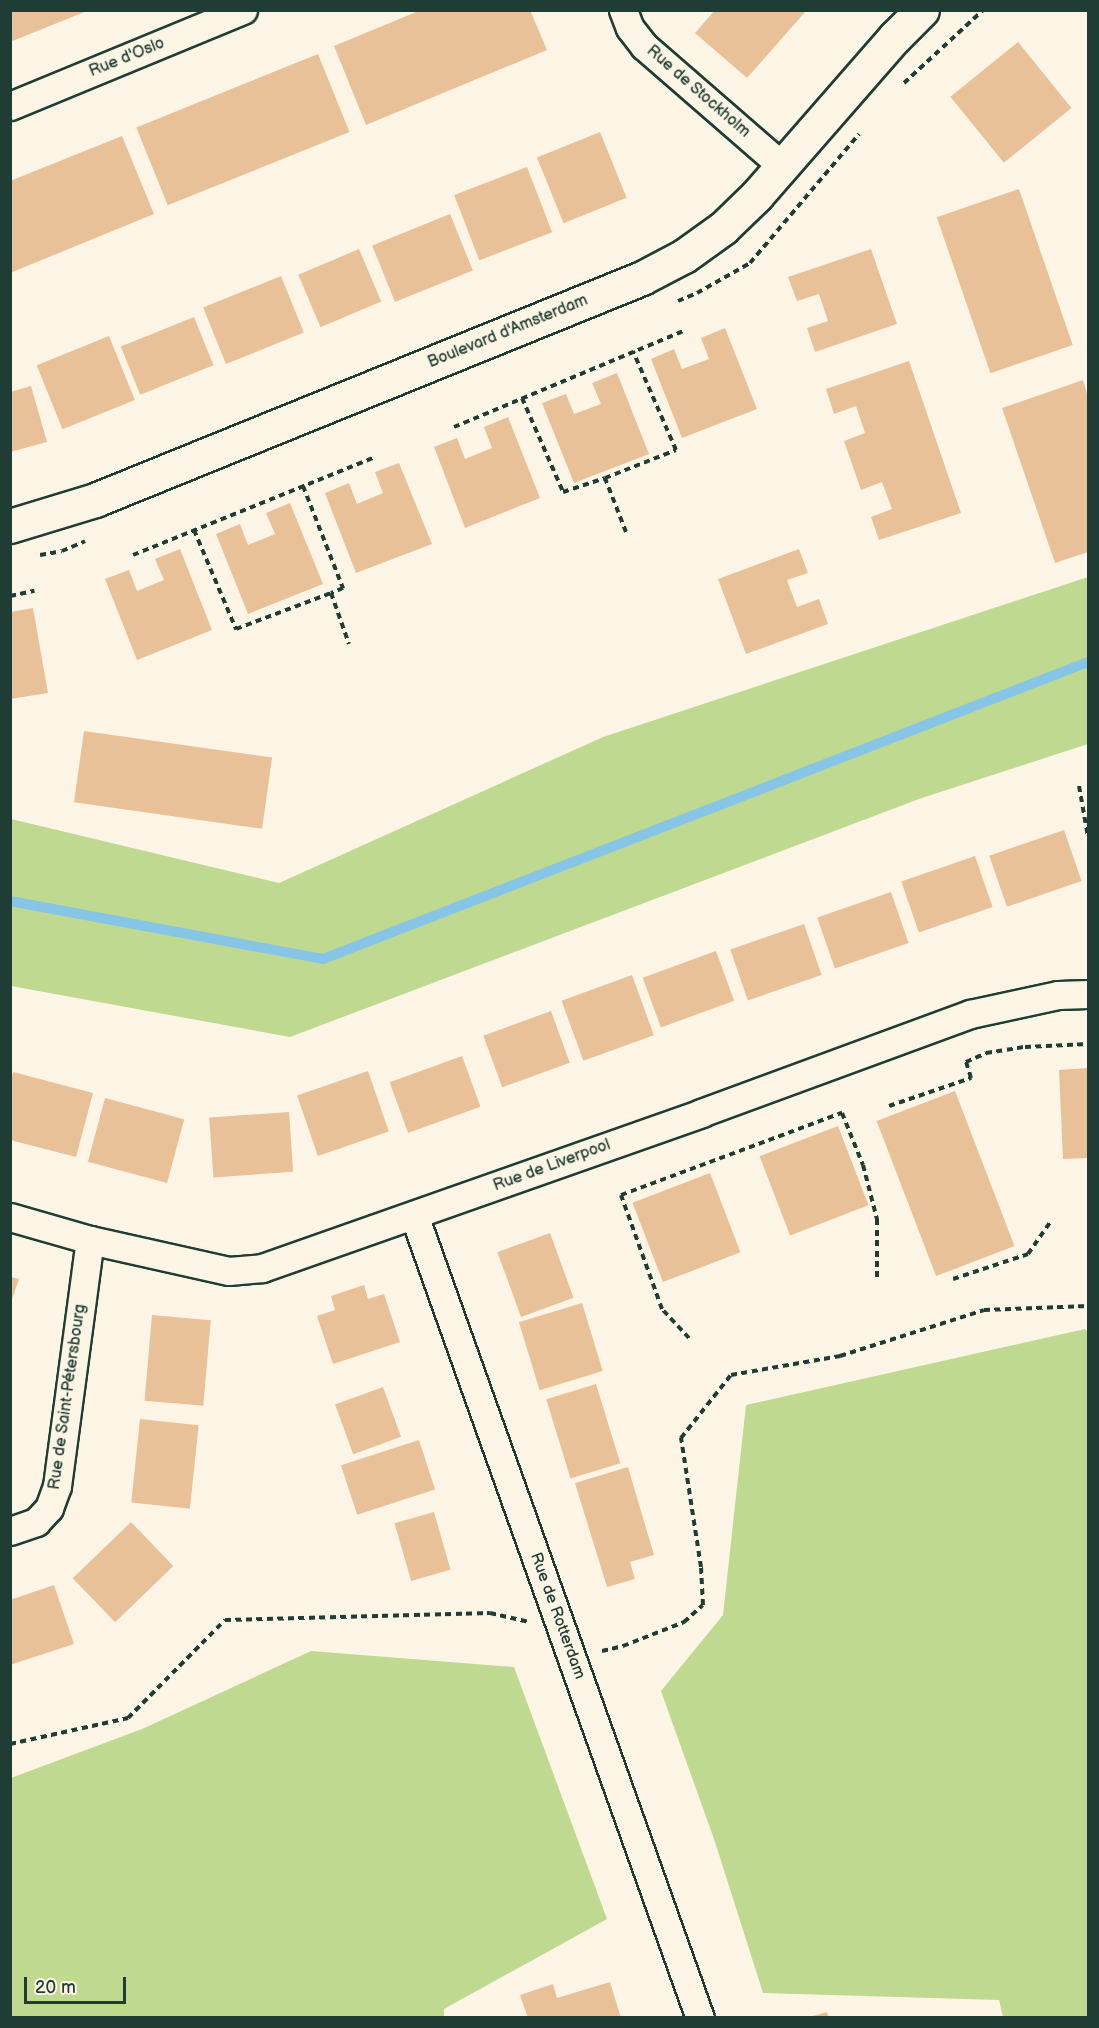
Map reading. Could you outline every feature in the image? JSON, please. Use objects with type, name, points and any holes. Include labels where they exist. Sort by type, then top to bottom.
[{"type":"street","name":"Rue d'Oslo","points":[[10,106],[243,10]]},
{"type":"street","name":"Rue de Stockholm","points":[[623,10],[630,28],[644,45],[782,166]]},
{"type":"street","name":"Boulevard d'Amsterdam","points":[[10,526],[95,500],[642,278],[684,256],[723,228],[922,10]]},
{"type":"street","name":"Rue de Liverpool","points":[[10,1217],[90,1240],[229,1271],[262,1268],[970,1014],[1058,996],[1089,994]]},
{"type":"street","name":"Rue de Rotterdam","points":[[414,1215],[700,2018]]},
{"type":"street","name":"Rue de Saint-Pétersbourg","points":[[10,1531],[36,1522],[49,1508],[57,1486],[90,1240]]},
{"type":"path","points":[[454,427],[684,331]]},
{"type":"path","points":[[522,398],[563,492],[676,450],[633,351]]},
{"type":"path","points":[[133,555],[375,457]]},
{"type":"path","points":[[605,478],[627,532]]},
{"type":"path","points":[[194,530],[236,629],[331,593],[343,588],[303,486]]},
{"type":"path","points":[[10,596],[34,591]]},
{"type":"path","points":[[331,593],[349,644]]},
{"type":"path","points":[[1079,786],[1089,837]]},
{"type":"path","points":[[889,1106],[971,1078],[966,1062],[986,1053],[1025,1047],[1089,1044]]},
{"type":"path","points":[[689,1338],[662,1309],[621,1195],[842,1113],[863,1165],[877,1219],[876,1278]]},
{"type":"path","points":[[953,1279],[1028,1254],[1051,1221]]},
{"type":"path","points":[[572,1659],[624,1646],[684,1622],[703,1605],[701,1567],[681,1438],[731,1375],[840,1356],[984,1310],[1089,1306]]},
{"type":"path","points":[[10,1744],[128,1718],[225,1620],[490,1613],[537,1625],[561,1627]]},
{"type":"green space","points":[[1088,577],[1088,744],[919,799],[290,1037],[11,986],[11,819],[279,883],[603,737]]},
{"type":"green space","points":[[1085,1329],[1088,1332],[1088,2017],[1003,2017],[999,2000],[763,1993],[715,1842],[661,1691],[723,1615],[746,1405]]},
{"type":"green space","points":[[311,1651],[514,1667],[607,1919],[444,2009],[444,2017],[11,2017],[11,1778],[142,1729]]},
{"type":"building","points":[[10,10],[87,10],[87,11],[10,42]]},
{"type":"building","points":[[421,10],[530,10],[547,50],[366,125],[334,46]]},
{"type":"building","points":[[715,10],[803,10],[805,12],[747,78],[695,33]]},
{"type":"building","points":[[1018,42],[1071,108],[1004,163],[950,97]]},
{"type":"building","points":[[318,54],[349,132],[168,205],[136,127]]},
{"type":"building","points":[[600,132],[627,198],[564,223],[537,157]]},
{"type":"building","points":[[122,136],[154,214],[10,273],[10,181]]},
{"type":"building","points":[[527,167],[552,232],[479,260],[454,195]]},
{"type":"building","points":[[1019,189],[1073,345],[990,373],[937,217]]},
{"type":"building","points":[[450,214],[473,271],[395,302],[372,245]]},
{"type":"building","points":[[359,249],[381,301],[321,327],[298,275]]},
{"type":"building","points":[[871,249],[897,324],[815,352],[807,328],[828,321],[819,294],[797,301],[788,277]]},
{"type":"building","points":[[281,276],[304,333],[226,364],[203,307]]},
{"type":"building","points":[[194,317],[213,365],[140,395],[121,347]]},
{"type":"building","points":[[725,328],[757,409],[682,438],[651,359],[674,349],[682,369],[709,359],[701,338]]},
{"type":"building","points":[[109,336],[135,400],[63,429],[37,365]]},
{"type":"building","points":[[909,361],[961,513],[879,540],[871,517],[892,509],[882,482],[861,490],[844,441],[865,433],[856,406],[834,414],[826,389]]},
{"type":"building","points":[[617,373],[649,454],[574,483],[542,403],[566,394],[574,414],[601,404],[592,383]]},
{"type":"building","points":[[1083,380],[1088,397],[1088,552],[1055,563],[1002,408]]},
{"type":"building","points":[[31,386],[47,442],[10,452],[10,392]]},
{"type":"building","points":[[508,417],[540,498],[465,528],[434,447],[457,438],[465,459],[492,448],[484,427]]},
{"type":"building","points":[[399,463],[432,544],[356,573],[325,493],[349,483],[357,504],[383,493],[375,472]]},
{"type":"building","points":[[290,503],[323,584],[248,614],[216,534],[240,524],[248,545],[275,534],[266,513]]},
{"type":"building","points":[[180,549],[212,630],[137,660],[105,579],[129,570],[137,591],[164,580],[155,559]]},
{"type":"building","points":[[799,549],[808,573],[787,580],[797,607],[819,599],[828,624],[746,654],[718,579]]},
{"type":"building","points":[[33,608],[48,693],[10,699],[10,612]]},
{"type":"building","points":[[84,731],[272,757],[262,829],[74,802]]},
{"type":"building","points":[[1064,830],[1082,881],[1007,907],[989,856]]},
{"type":"building","points":[[975,856],[993,907],[919,932],[901,881]]},
{"type":"building","points":[[891,892],[909,943],[835,968],[817,917]]},
{"type":"building","points":[[804,924],[822,975],[748,1000],[730,949]]},
{"type":"building","points":[[716,951],[734,1001],[661,1027],[643,978]]},
{"type":"building","points":[[632,975],[654,1035],[583,1061],[562,1001]]},
{"type":"building","points":[[551,1011],[570,1063],[502,1087],[483,1036]]},
{"type":"building","points":[[462,1056],[480,1107],[408,1133],[390,1082]]},
{"type":"building","points":[[1088,1068],[1088,1158],[1063,1159],[1059,1070]]},
{"type":"building","points":[[368,1071],[389,1132],[318,1156],[297,1095]]},
{"type":"building","points":[[13,1072],[93,1093],[76,1157],[10,1140],[10,1083]]},
{"type":"building","points":[[955,1091],[1014,1246],[936,1276],[877,1121]]},
{"type":"building","points":[[105,1098],[184,1119],[167,1183],[88,1162]]},
{"type":"building","points":[[289,1112],[293,1172],[213,1177],[209,1118]]},
{"type":"building","points":[[838,1126],[868,1205],[790,1235],[760,1156]]},
{"type":"building","points":[[710,1173],[740,1252],[663,1282],[633,1203]]},
{"type":"building","points":[[550,1233],[574,1298],[521,1317],[497,1252]]},
{"type":"building","points":[[10,1277],[19,1279],[11,1302],[10,1302]]},
{"type":"building","points":[[364,1285],[368,1299],[384,1294],[400,1342],[333,1364],[317,1316],[335,1310],[331,1296]]},
{"type":"building","points":[[582,1303],[603,1371],[540,1390],[519,1322]]},
{"type":"building","points":[[152,1315],[211,1320],[203,1406],[145,1401]]},
{"type":"building","points":[[596,1384],[620,1463],[571,1479],[546,1399]]},
{"type":"building","points":[[383,1387],[401,1437],[353,1454],[335,1404]]},
{"type":"building","points":[[140,1419],[199,1425],[190,1509],[131,1503]]},
{"type":"building","points":[[419,1440],[435,1489],[357,1515],[341,1465]]},
{"type":"building","points":[[628,1467],[654,1555],[630,1562],[635,1579],[607,1587],[575,1483]]},
{"type":"building","points":[[434,1512],[451,1570],[411,1581],[395,1523]]},
{"type":"building","points":[[131,1522],[173,1566],[115,1622],[73,1578]]},
{"type":"building","points":[[54,1585],[74,1644],[10,1665],[10,1600]]},
{"type":"building","points":[[610,1982],[621,2018],[528,2018],[520,1995],[553,1984],[557,1998]]},
{"type":"building","points":[[827,2012],[829,2018],[809,2018],[809,2017]]},
{"type":"waterway","points":[[10,901],[323,959],[1088,662]]}]
